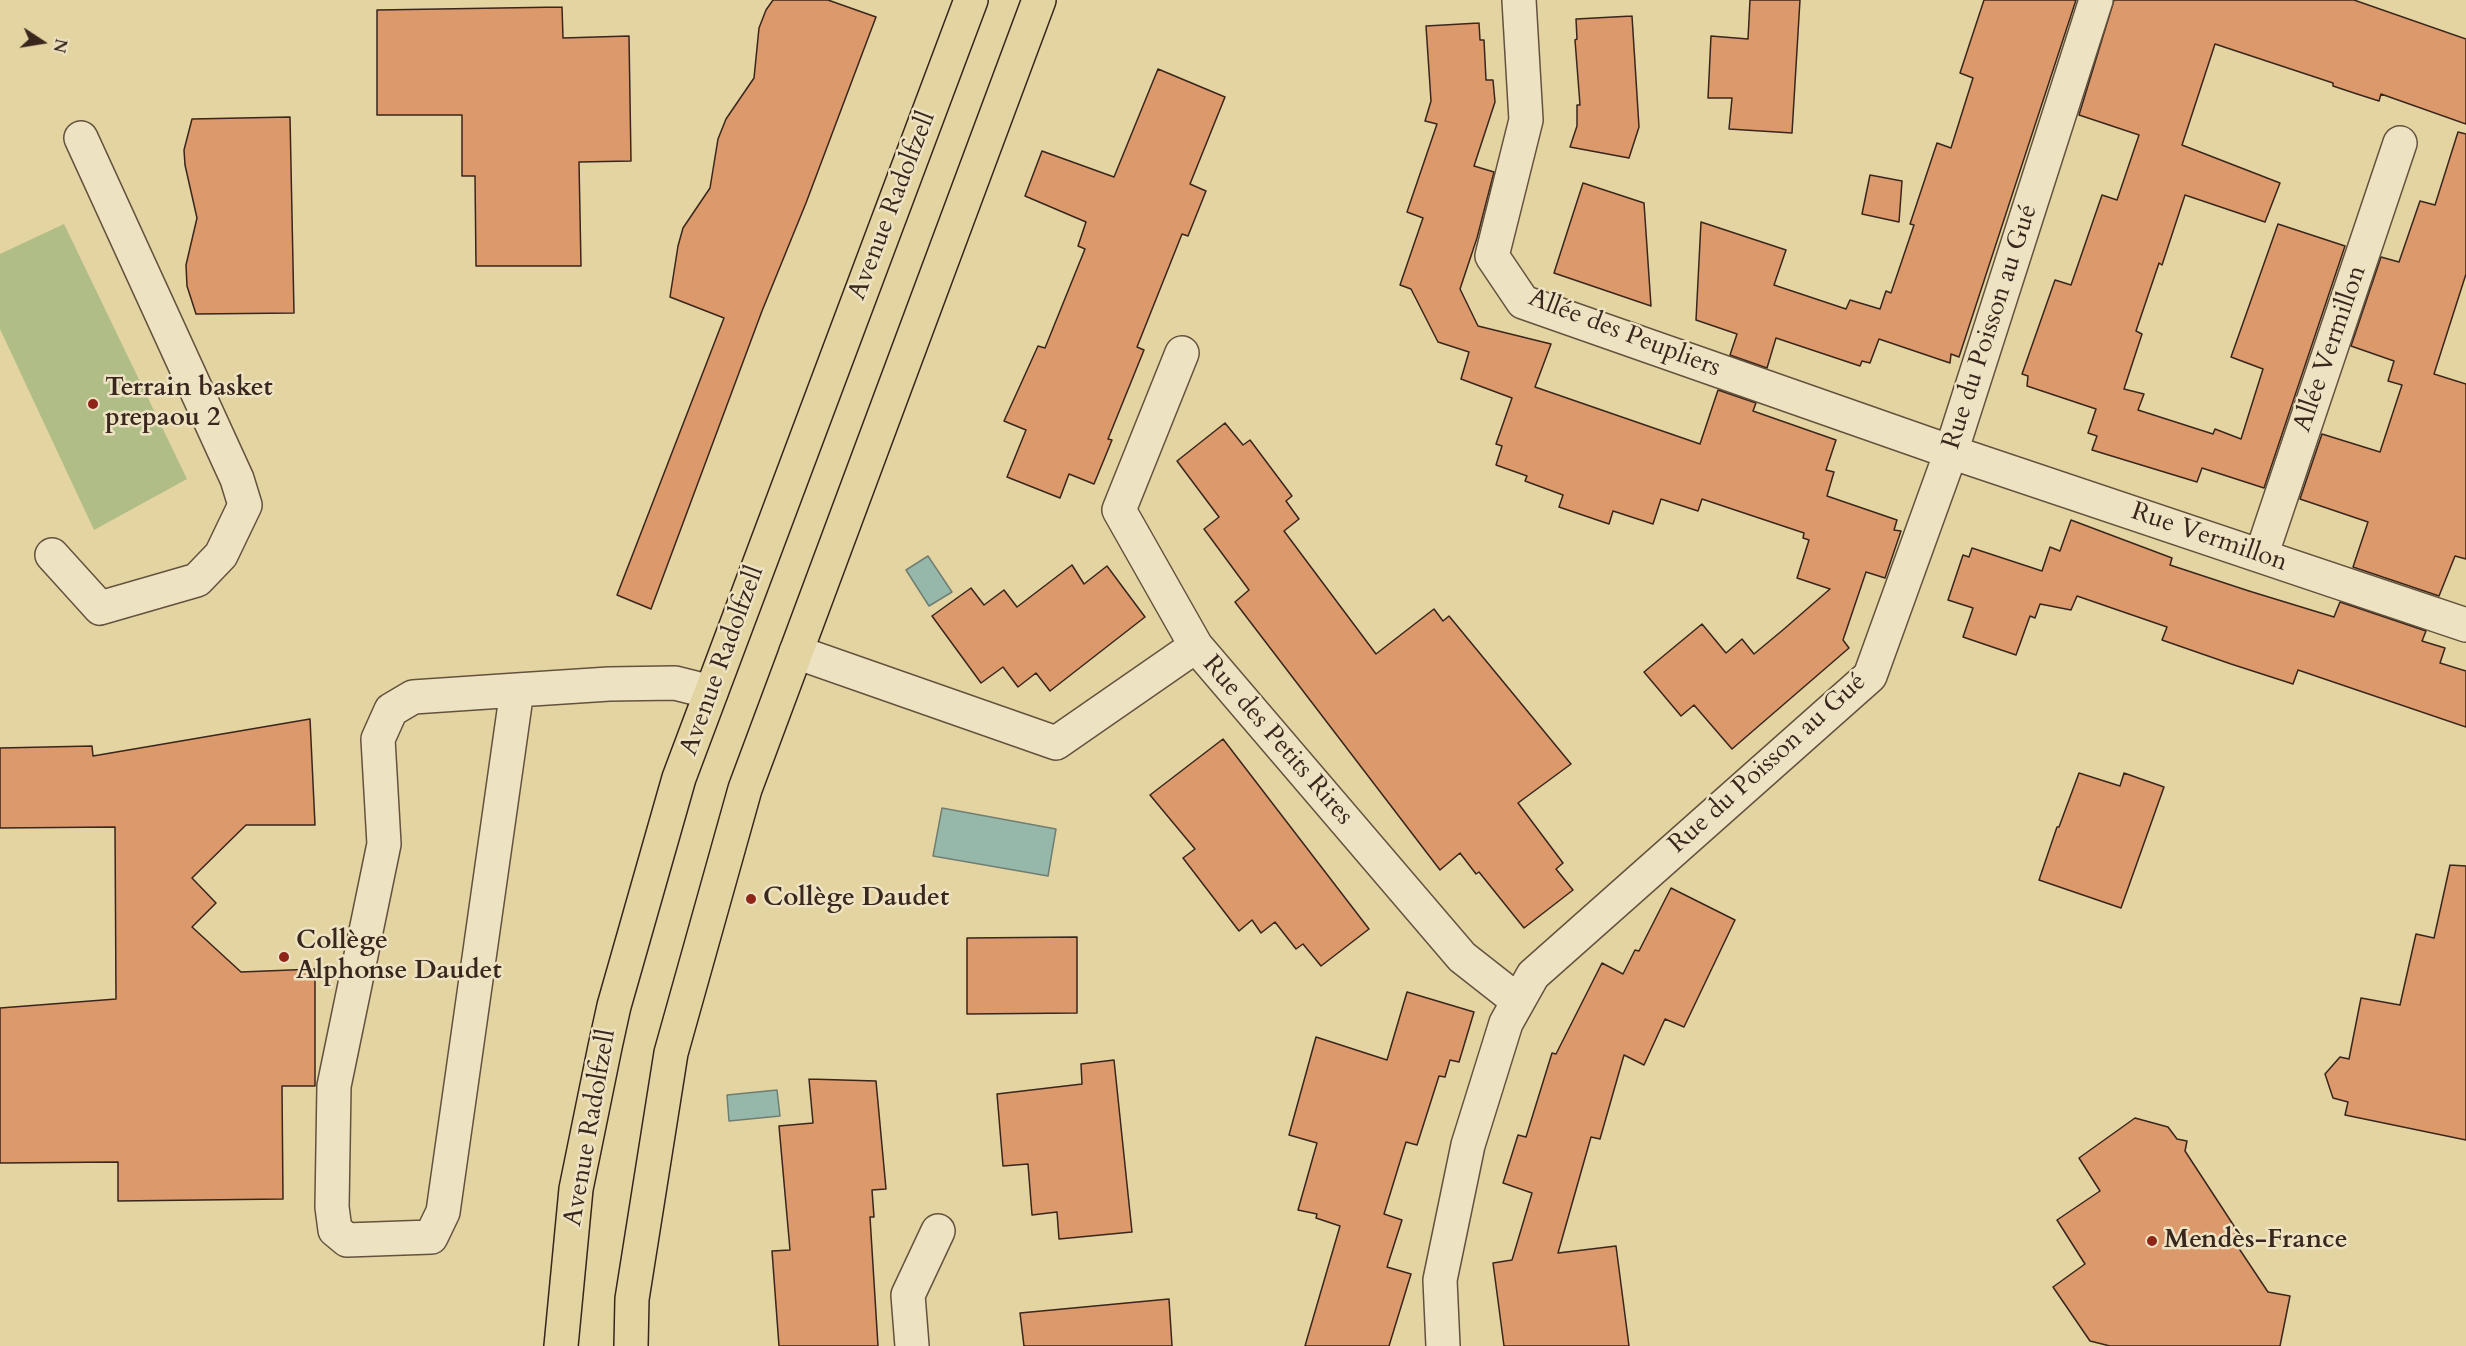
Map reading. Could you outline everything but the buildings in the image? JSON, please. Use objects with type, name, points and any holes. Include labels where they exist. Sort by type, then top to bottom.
[{"type":"main road","name":"Avenue Radolfzell","points":[[561,1346],[576,1189],[614,1006],[679,778],[970,0]]},
{"type":"main road","points":[[632,1346],[632,1299],[671,1053],[745,789],[1039,0]]},
{"type":"street","name":"Allée des Peupliers","points":[[1519,0],[1526,120],[1492,256],[1523,302],[1951,452]]},
{"type":"street","name":"Rue du Poisson au Gué","points":[[1443,1346],[1440,1280],[1468,1145],[1506,1023],[1533,975],[1870,676],[1951,452],[2096,0]]},
{"type":"street","points":[[52,555],[100,608],[197,580],[221,555],[245,505],[237,478],[81,138]]},
{"type":"street","name":"Allée Vermillon","points":[[2261,556],[2400,142]]},
{"type":"street","points":[[1182,353],[1119,510],[1196,646]]},
{"type":"street","name":"Rue Vermillon","points":[[1951,452],[2466,625]]},
{"type":"street","name":"Rue des Petits Rires","points":[[796,652],[1056,744],[1196,646],[1462,957],[1518,1001]]},
{"type":"street","points":[[517,690],[443,1212],[431,1237],[347,1240],[335,1230],[332,1207],[334,1086],[384,844],[378,739],[391,710],[413,697],[517,690],[609,684],[675,684],[711,692]]},
{"type":"street","points":[[912,1346],[908,1294],[938,1231]]},
{"type":"green space","name":"Terrain basket prepaou 2","points":[[64,224],[187,479],[94,530],[0,329],[0,254]]},
{"type":"shaded area","points":[[928,556],[952,592],[929,606],[906,570]]},
{"type":"shaded area","points":[[942,808],[1056,829],[1048,876],[933,856]]},
{"type":"shaded area","points":[[777,1090],[780,1116],[729,1121],[727,1095]]},
{"type":"place","name":"Terrain basket prepaou 2","points":[[93,404]]},
{"type":"place","name":"Collège Daudet","points":[[751,899]]},
{"type":"place","name":"Collège Alphonse Daudet","points":[[284,957]]},
{"type":"place","name":"Mendès-France","points":[[2152,1241]]}]
